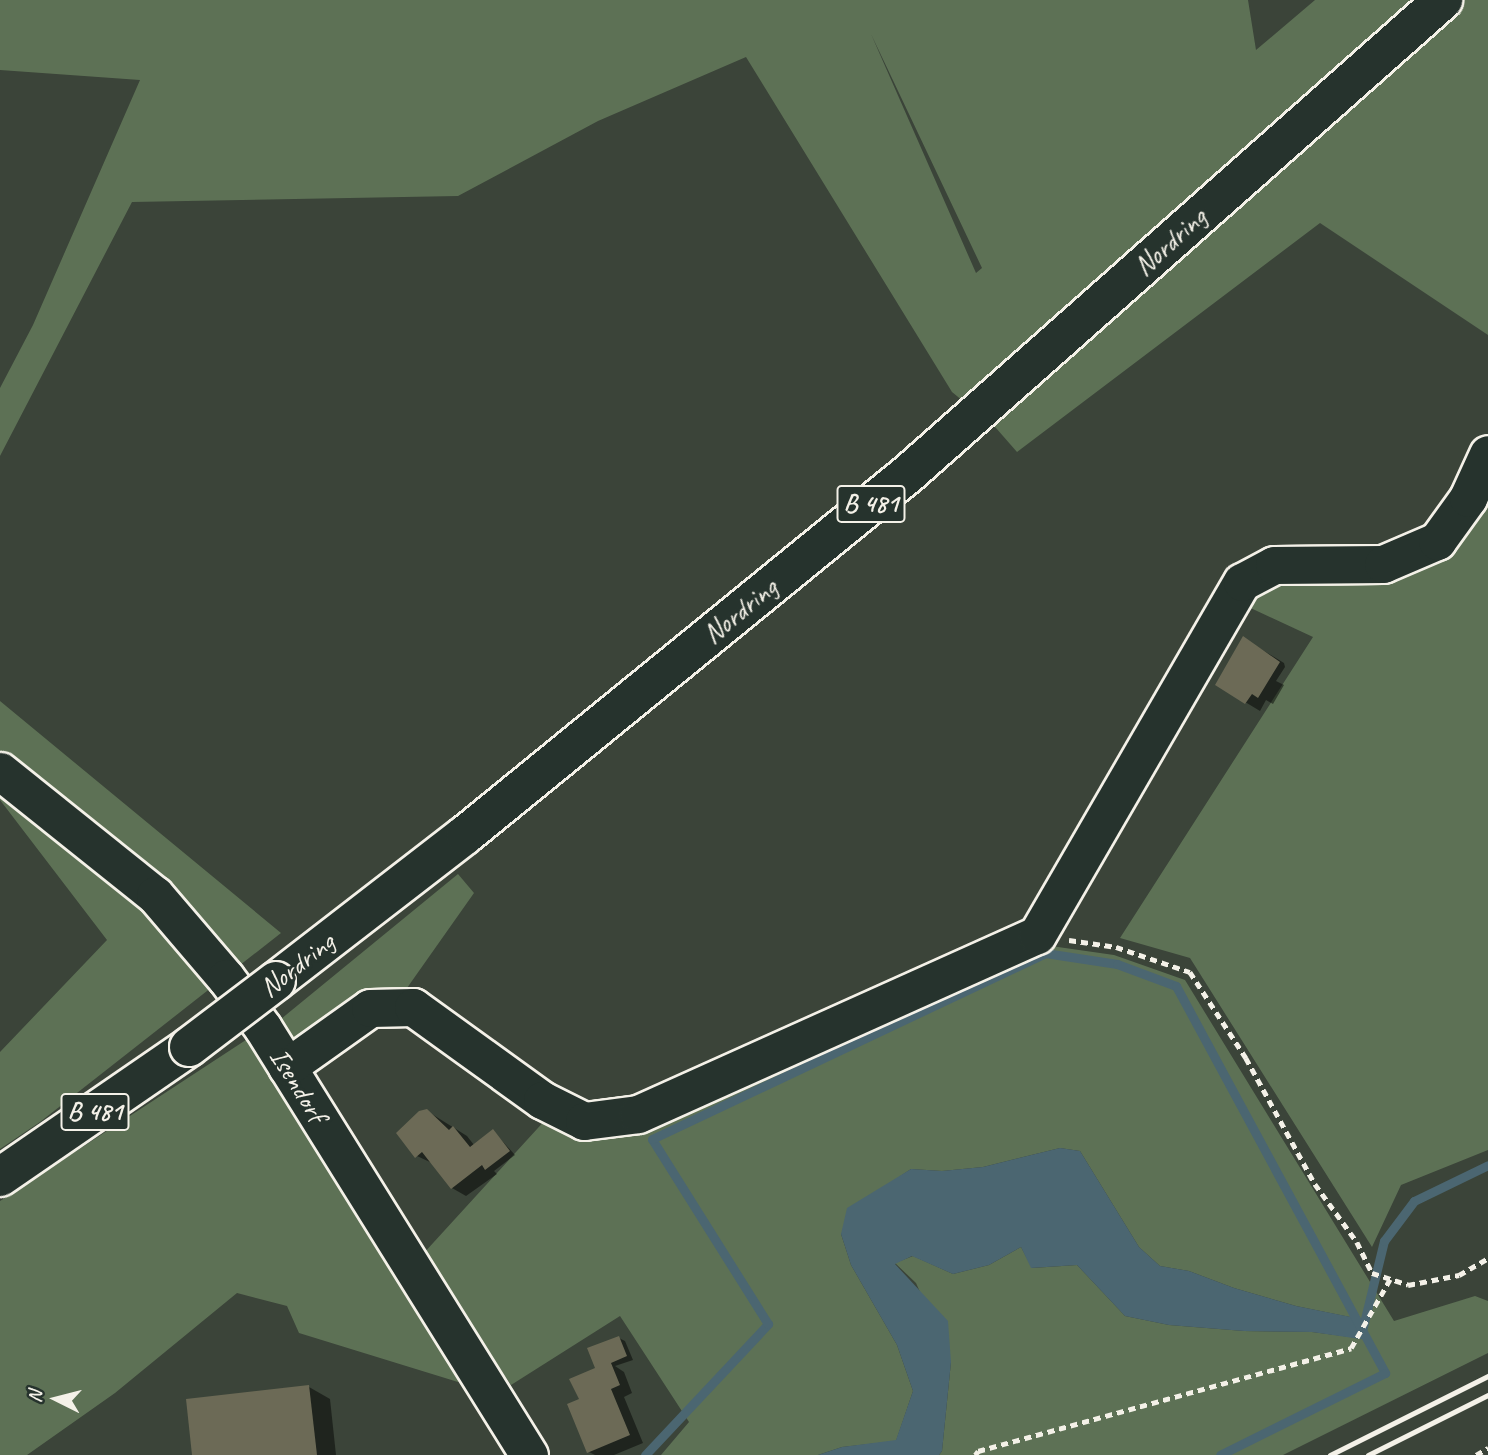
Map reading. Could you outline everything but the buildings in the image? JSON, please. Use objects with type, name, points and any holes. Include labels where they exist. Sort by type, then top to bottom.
[{"type":"main road","name":"Nordring","points":[[0,1177],[189,1047],[466,835],[908,474],[1443,0]]},
{"type":"street","points":[[286,1067],[370,1008],[413,1007],[542,1100],[584,1121],[638,1114],[1037,935],[1242,582],[1274,565],[1383,564],[1437,541],[1468,498],[1488,454]]},
{"type":"street","name":"Isendorf","points":[[0,771],[155,895],[226,978],[263,1028],[529,1455]]},
{"type":"path","points":[[1037,935],[1116,947],[1190,972],[1247,1058],[1315,1184],[1357,1242],[1372,1273],[1408,1285],[1459,1275],[1488,1258]]},
{"type":"path","points":[[975,1455],[978,1451],[1352,1348],[1390,1279]]},
{"type":"path","points":[[1476,1455],[1488,1448]]},
{"type":"green space","points":[[0,0],[1248,0],[1256,50],[1315,0],[1488,0],[1488,335],[1320,223],[1017,452],[996,428],[952,392],[746,57],[598,121],[458,196],[132,202],[0,456],[0,388],[33,325],[140,80],[0,70]],"holes":[[[871,34],[982,268],[976,273]]]},
{"type":"green space","points":[[1488,490],[1488,1150],[1401,1185],[1372,1247],[1190,958],[1120,938],[1313,637],[1242,604],[1281,574],[1391,575]]},
{"type":"green space","points":[[0,701],[281,933],[40,1122],[0,1149],[0,1052],[107,940],[0,800]]},
{"type":"green space","points":[[458,874],[474,893],[407,988],[373,997],[291,1056],[270,1028]]},
{"type":"green space","points":[[1037,944],[1114,955],[1185,980],[1394,1321],[1475,1296],[1488,1301],[1488,1353],[1283,1455],[939,1455],[942,1451],[951,1362],[916,1283],[895,1263],[913,1256],[953,1274],[989,1265],[1021,1247],[1032,1268],[1077,1265],[1125,1316],[1169,1325],[1244,1331],[1312,1332],[1366,1339],[1355,1318],[1296,1306],[1234,1288],[1189,1271],[1160,1266],[1139,1247],[1080,1151],[1060,1148],[983,1167],[942,1171],[911,1169],[890,1183],[841,1234],[851,1265],[897,1345],[913,1391],[896,1441],[842,1447],[818,1455],[661,1455],[689,1422],[620,1316],[511,1385],[423,1254],[548,1117],[583,1127]]},
{"type":"green space","points":[[255,1034],[465,1376],[458,1382],[299,1333],[287,1306],[237,1293],[115,1393],[27,1455],[0,1455],[0,1201]]},
{"type":"water","points":[[1060,1148],[1080,1151],[1139,1247],[1160,1266],[1189,1271],[1234,1288],[1296,1306],[1356,1318],[1367,1340],[1312,1332],[1244,1331],[1169,1325],[1125,1316],[1077,1265],[1031,1268],[1021,1247],[989,1265],[953,1274],[912,1256],[895,1264],[948,1321],[951,1362],[942,1451],[939,1455],[818,1455],[842,1447],[896,1440],[913,1391],[897,1345],[851,1265],[841,1234],[847,1208],[911,1169],[942,1171],[983,1167]]},
{"type":"waterway","points":[[645,1455],[768,1324],[652,1139],[1045,953],[1117,964],[1176,986],[1385,1373],[1220,1455]]},
{"type":"waterway","points":[[1362,1331],[1384,1241],[1414,1201],[1488,1165]]},
{"type":"railway","points":[[1330,1455],[1488,1376]]},
{"type":"railway","points":[[1368,1455],[1488,1395]]}]
